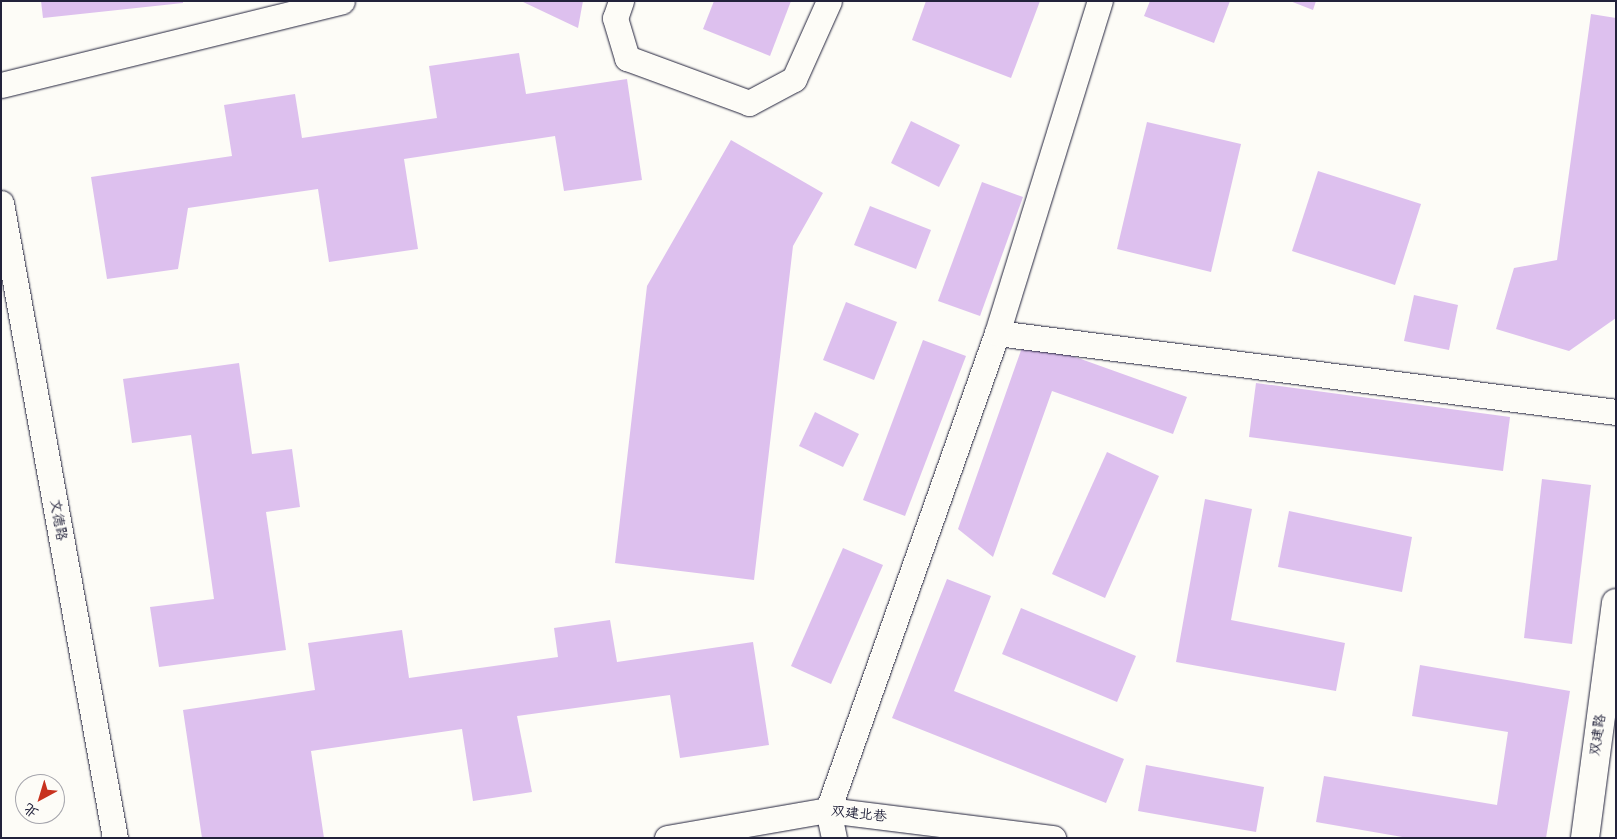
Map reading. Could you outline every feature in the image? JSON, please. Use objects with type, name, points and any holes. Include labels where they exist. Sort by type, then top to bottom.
[{"type":"street","points":[[1,85],[342,1]]},
{"type":"street","points":[[621,1],[615,18],[628,58],[749,103],[794,79],[829,1]]},
{"type":"street","points":[[834,838],[828,810],[997,333],[1100,1]]},
{"type":"street","name":"文德路","points":[[1,203],[115,838]]},
{"type":"street","points":[[997,333],[1616,412]]},
{"type":"street","name":"双建路","points":[[1585,838],[1616,603]]},
{"type":"street","name":"双建北巷","points":[[667,838],[828,810],[1053,838]]},
{"type":"building","points":[[41,1],[183,1],[183,3],[43,18]]},
{"type":"building","points":[[521,1],[583,1],[578,28]]},
{"type":"building","points":[[714,1],[791,1],[770,56],[703,29]]},
{"type":"building","points":[[926,1],[1040,1],[1011,78],[912,40]]},
{"type":"building","points":[[1150,1],[1230,1],[1214,43],[1144,16]]},
{"type":"building","points":[[1290,1],[1316,1],[1313,10]]},
{"type":"building","points":[[1591,14],[1616,18],[1616,318],[1569,351],[1496,329],[1514,268],[1557,260]]},
{"type":"building","points":[[519,53],[526,94],[627,79],[642,180],[564,191],[555,136],[404,159],[418,249],[329,262],[318,189],[188,208],[178,269],[107,279],[91,177],[232,156],[224,105],[295,94],[302,138],[437,118],[429,66]]},
{"type":"building","points":[[911,121],[960,145],[939,187],[891,163]]},
{"type":"building","points":[[1147,122],[1241,144],[1211,272],[1117,249]]},
{"type":"building","points":[[731,140],[823,193],[793,246],[754,580],[615,563],[647,286]]},
{"type":"building","points":[[1318,171],[1421,204],[1395,285],[1292,251]]},
{"type":"building","points":[[982,182],[1023,197],[980,316],[938,301]]},
{"type":"building","points":[[870,206],[931,230],[916,269],[854,245]]},
{"type":"building","points":[[1414,295],[1458,305],[1449,350],[1404,341]]},
{"type":"building","points":[[846,302],[897,322],[874,380],[823,360]]},
{"type":"building","points":[[1025,339],[1187,397],[1173,434],[1052,391],[993,557],[958,529]]},
{"type":"building","points":[[923,340],[966,356],[905,516],[863,500]]},
{"type":"building","points":[[239,363],[252,454],[292,449],[300,507],[266,512],[286,650],[159,667],[150,607],[214,599],[191,435],[132,443],[123,379]]},
{"type":"building","points":[[1256,383],[1510,417],[1503,471],[1249,437]]},
{"type":"building","points":[[815,412],[859,434],[843,467],[799,446]]},
{"type":"building","points":[[1107,452],[1159,476],[1105,598],[1052,574]]},
{"type":"building","points":[[1542,479],[1591,485],[1572,644],[1524,638]]},
{"type":"building","points":[[1205,499],[1252,509],[1231,620],[1345,643],[1336,691],[1176,662]]},
{"type":"building","points":[[1289,511],[1412,537],[1402,592],[1278,567]]},
{"type":"building","points":[[843,548],[883,565],[831,684],[791,666]]},
{"type":"building","points":[[947,579],[991,596],[954,691],[1124,759],[1106,803],[892,718]]},
{"type":"building","points":[[1021,608],[1136,656],[1117,702],[1002,654]]},
{"type":"building","points":[[610,620],[617,662],[753,642],[769,745],[680,758],[670,695],[517,716],[532,792],[473,801],[462,729],[311,751],[324,838],[202,838],[183,710],[315,690],[308,643],[402,630],[409,678],[558,657],[554,628]]},
{"type":"building","points":[[1420,665],[1570,691],[1546,838],[1408,838],[1316,822],[1324,776],[1497,805],[1508,732],[1412,716]]},
{"type":"building","points":[[1146,765],[1264,787],[1256,832],[1138,811]]}]
